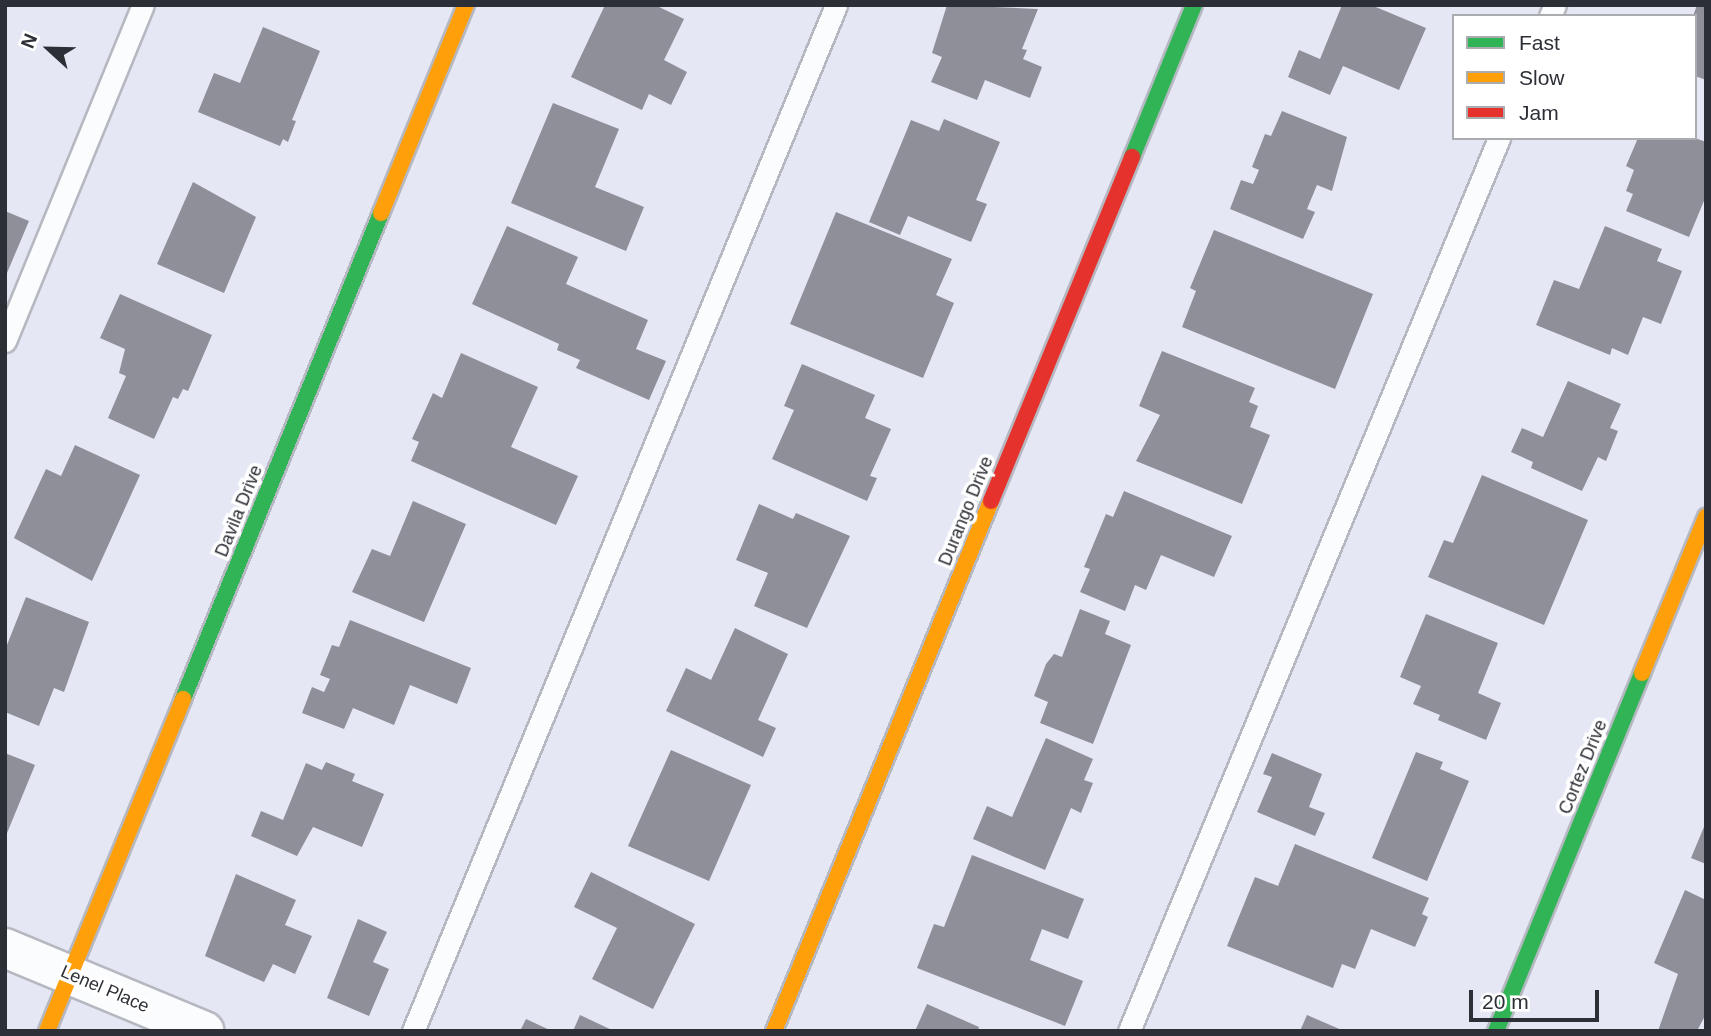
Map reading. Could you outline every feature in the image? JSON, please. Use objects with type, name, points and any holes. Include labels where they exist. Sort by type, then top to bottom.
[{"type":"street","name":"Davila Drive","points":[[47,1031],[466,5]]},
{"type":"street","name":"Durango Drive","points":[[774,1031],[1194,5]]},
{"type":"street","name":"Cortez Drive","points":[[1496,1031],[1706,517]]},
{"type":"street","name":"Lenel Place","points":[[5,948],[204,1031]]},
{"type":"lane","points":[[5,341],[143,5]]},
{"type":"lane","points":[[413,1031],[836,5]]},
{"type":"lane","points":[[1129,1031],[1498,140]]},
{"type":"building","points":[[605,5],[655,5],[684,19],[664,60],[687,72],[671,105],[649,94],[642,110],[571,77]]},
{"type":"building","points":[[947,5],[1038,9],[1022,49],[1027,50],[1023,59],[1042,67],[1030,98],[985,80],[977,100],[931,82],[942,57],[932,53]]},
{"type":"building","points":[[1342,5],[1371,5],[1426,28],[1399,90],[1343,66],[1330,95],[1288,77],[1299,50],[1320,59]]},
{"type":"building","points":[[1697,5],[1706,5],[1706,80],[1697,77],[1697,14],[1694,14]]},
{"type":"building","points":[[263,27],[320,51],[292,120],[296,121],[288,142],[283,139],[280,146],[198,112],[214,73],[240,83]]},
{"type":"building","points":[[553,103],[619,129],[595,187],[644,207],[626,251],[511,203]]},
{"type":"building","points":[[1282,111],[1347,137],[1332,191],[1317,185],[1307,209],[1315,212],[1303,239],[1230,209],[1241,180],[1253,184],[1259,170],[1252,167],[1265,134],[1271,136]]},
{"type":"building","points":[[944,119],[1000,142],[976,200],[987,204],[971,242],[908,216],[900,235],[869,222],[911,120],[939,131]]},
{"type":"building","points":[[1697,139],[1706,142],[1706,196],[1689,237],[1626,211],[1633,194],[1626,191],[1634,170],[1626,166],[1637,140]]},
{"type":"building","points":[[193,182],[256,217],[224,293],[157,264]]},
{"type":"building","points":[[5,211],[29,221],[7,273],[5,272]]},
{"type":"building","points":[[836,212],[952,259],[936,295],[954,303],[923,378],[790,324]]},
{"type":"building","points":[[507,226],[578,257],[566,284],[648,320],[636,349],[666,361],[649,400],[576,368],[580,360],[557,350],[559,344],[472,304]]},
{"type":"building","points":[[1605,226],[1662,249],[1657,261],[1682,271],[1661,324],[1643,317],[1628,355],[1612,348],[1610,355],[1536,325],[1554,280],[1579,289]]},
{"type":"building","points":[[1214,230],[1373,294],[1335,389],[1182,327],[1196,291],[1190,288]]},
{"type":"building","points":[[120,294],[212,335],[188,391],[183,389],[178,399],[173,397],[154,439],[108,418],[126,376],[119,373],[125,349],[100,338]]},
{"type":"building","points":[[1162,351],[1255,388],[1249,402],[1258,406],[1250,427],[1270,435],[1242,504],[1136,461],[1160,415],[1139,406]]},
{"type":"building","points":[[461,353],[538,387],[511,447],[578,476],[556,525],[411,461],[419,442],[412,439],[433,393],[442,398]]},
{"type":"building","points":[[802,364],[875,395],[865,418],[891,429],[870,476],[877,478],[867,501],[772,459],[794,410],[784,406]]},
{"type":"building","points":[[1568,381],[1621,404],[1610,428],[1618,431],[1606,461],[1598,457],[1582,491],[1531,468],[1533,462],[1511,452],[1522,428],[1543,437]]},
{"type":"building","points":[[75,445],[140,475],[92,581],[14,538],[46,469],[61,476]]},
{"type":"building","points":[[1482,475],[1588,520],[1544,625],[1428,577],[1444,540],[1453,543]]},
{"type":"building","points":[[1124,491],[1232,536],[1214,577],[1161,555],[1146,590],[1135,585],[1125,611],[1080,592],[1090,569],[1084,567],[1106,514],[1113,517]]},
{"type":"building","points":[[413,501],[466,524],[424,622],[352,592],[372,549],[390,556]]},
{"type":"building","points":[[759,504],[793,519],[796,513],[850,536],[807,628],[754,606],[768,573],[736,560]]},
{"type":"building","points":[[26,597],[89,622],[64,692],[54,688],[39,726],[5,712],[5,650]]},
{"type":"building","points":[[1080,609],[1110,621],[1105,634],[1131,645],[1093,744],[1040,723],[1048,702],[1034,696],[1046,664],[1054,654],[1062,657]]},
{"type":"building","points":[[1426,614],[1498,643],[1478,693],[1501,703],[1486,740],[1438,720],[1440,715],[1413,704],[1421,686],[1400,677]]},
{"type":"building","points":[[350,620],[471,668],[457,704],[410,685],[394,725],[353,708],[344,729],[302,713],[312,687],[324,692],[330,679],[320,675],[332,645],[339,647]]},
{"type":"building","points":[[735,628],[788,654],[758,720],[776,728],[763,757],[666,711],[686,668],[711,680]]},
{"type":"building","points":[[1046,738],[1093,759],[1084,780],[1093,783],[1081,813],[1071,808],[1045,870],[973,839],[987,806],[1012,817]]},
{"type":"building","points":[[671,750],[751,785],[709,881],[628,846]]},
{"type":"building","points":[[1416,752],[1443,762],[1440,769],[1469,781],[1427,881],[1372,858]]},
{"type":"building","points":[[5,753],[35,765],[5,838]]},
{"type":"building","points":[[1272,753],[1322,774],[1309,807],[1325,813],[1315,836],[1257,812],[1272,777],[1263,774]]},
{"type":"building","points":[[326,762],[355,774],[352,781],[384,794],[362,847],[313,827],[297,856],[251,836],[261,811],[283,820],[306,763],[322,770]]},
{"type":"building","points":[[1706,822],[1706,864],[1691,858]]},
{"type":"building","points":[[1295,844],[1429,898],[1422,914],[1428,917],[1415,947],[1371,929],[1355,969],[1342,964],[1333,988],[1227,946],[1255,877],[1278,886]]},
{"type":"building","points":[[972,855],[1084,899],[1068,939],[1042,929],[1030,960],[1083,981],[1065,1026],[917,968],[934,924],[944,927]]},
{"type":"building","points":[[591,872],[695,924],[653,1009],[592,979],[617,928],[574,907]]},
{"type":"building","points":[[236,874],[296,900],[285,925],[312,936],[295,974],[273,964],[264,982],[205,956]]},
{"type":"building","points":[[1685,890],[1706,900],[1706,1014],[1697,1031],[1658,1031],[1678,974],[1654,963]]},
{"type":"building","points":[[358,919],[387,932],[373,962],[389,969],[369,1016],[327,998]]},
{"type":"building","points":[[927,1004],[979,1027],[978,1031],[915,1031]]},
{"type":"building","points":[[580,1015],[614,1031],[573,1031]]},
{"type":"building","points":[[1307,1015],[1344,1031],[1300,1031]]},
{"type":"building","points":[[526,1019],[552,1031],[520,1031]]},
{"type":"traffic: fast","points":[[1132,157],[1194,5]]},
{"type":"traffic: fast","points":[[183,699],[381,213]]},
{"type":"traffic: fast","points":[[1496,1031],[1642,673]]},
{"type":"traffic: slow","points":[[381,213],[466,5]]},
{"type":"traffic: slow","points":[[774,1031],[991,501]]},
{"type":"traffic: slow","points":[[1642,673],[1706,517]]},
{"type":"traffic: slow","points":[[47,1031],[183,699]]},
{"type":"traffic: jam","points":[[991,501],[1132,157]]}]
